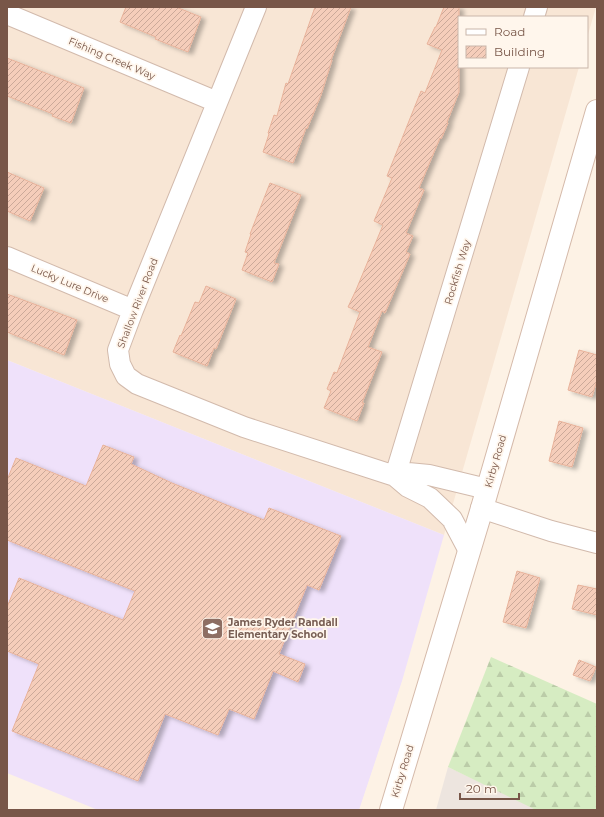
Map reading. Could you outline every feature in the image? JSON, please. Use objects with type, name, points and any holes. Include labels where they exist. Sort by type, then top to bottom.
[{"type":"main road","name":"Kirby Road","points":[[391,810],[469,551],[597,111]]},
{"type":"street","name":"Shallow River Road","points":[[256,7],[133,310],[118,350],[120,364],[126,376],[137,384],[244,427],[396,476],[408,487],[430,498],[452,519],[469,551]]},
{"type":"street","name":"Fishing Creek Way","points":[[7,14],[217,102]]},
{"type":"street","name":"Rockfish Way","points":[[396,476],[518,68]]},
{"type":"street","name":"Lucky Lure Drive","points":[[7,257],[133,310]]},
{"type":"street","name":"Shallow River Road","points":[[396,476],[408,473],[429,475],[551,531],[597,542]]},
{"type":"shaded area","points":[[7,7],[596,7],[588,35],[588,16],[458,16],[458,68],[579,68],[444,535],[7,360]]},
{"type":"shaded area","name":"James Ryder Randall Elementary School","points":[[7,360],[444,535],[402,681],[359,810],[98,810],[7,773]]},
{"type":"shaded area","points":[[448,767],[539,810],[436,810]]},
{"type":"green space","points":[[491,657],[597,704],[597,810],[536,810],[448,767]]},
{"type":"building","points":[[126,7],[176,7],[201,17],[188,52],[155,39],[156,37],[120,22]]},
{"type":"building","points":[[315,7],[351,7],[331,60],[321,95],[307,129],[306,128],[293,163],[263,152],[274,115],[277,116],[286,83],[288,84]]},
{"type":"building","points":[[444,7],[459,7],[459,92],[447,122],[448,123],[419,188],[424,190],[406,233],[413,236],[406,252],[410,254],[385,313],[382,311],[368,347],[382,352],[362,403],[364,403],[357,421],[324,408],[331,391],[327,389],[334,372],[337,373],[360,312],[348,307],[383,225],[374,221],[392,178],[387,176],[421,91],[425,93],[442,50],[427,44]]},
{"type":"building","points":[[7,58],[84,88],[71,123],[52,116],[53,114],[7,96]]},
{"type":"building","points":[[7,172],[44,188],[30,221],[7,211]]},
{"type":"building","points":[[270,183],[301,195],[274,263],[279,264],[272,282],[242,270],[248,253],[245,252],[250,234]]},
{"type":"building","points":[[206,286],[236,299],[216,349],[214,348],[207,366],[173,352],[195,302],[199,303]]},
{"type":"building","points":[[7,294],[77,320],[64,355],[7,332]]},
{"type":"building","points":[[579,350],[597,355],[597,380],[592,397],[568,390]]},
{"type":"building","points":[[559,421],[583,428],[572,467],[549,461]]},
{"type":"building","points":[[103,445],[134,457],[131,464],[172,483],[264,520],[269,508],[341,536],[319,590],[307,585],[279,654],[305,664],[298,682],[273,671],[254,719],[229,709],[218,735],[165,714],[138,781],[12,731],[39,664],[7,651],[7,607],[19,578],[123,620],[135,591],[7,540],[7,480],[16,458],[86,486]]},
{"type":"building","points":[[517,571],[540,578],[526,628],[503,622]]},
{"type":"building","points":[[578,585],[597,589],[597,615],[572,609]]},
{"type":"building","points":[[579,660],[596,667],[590,681],[573,675]]},
{"type":"place","name":"James Ryder Randall Elementary School","points":[[212,628]]}]
